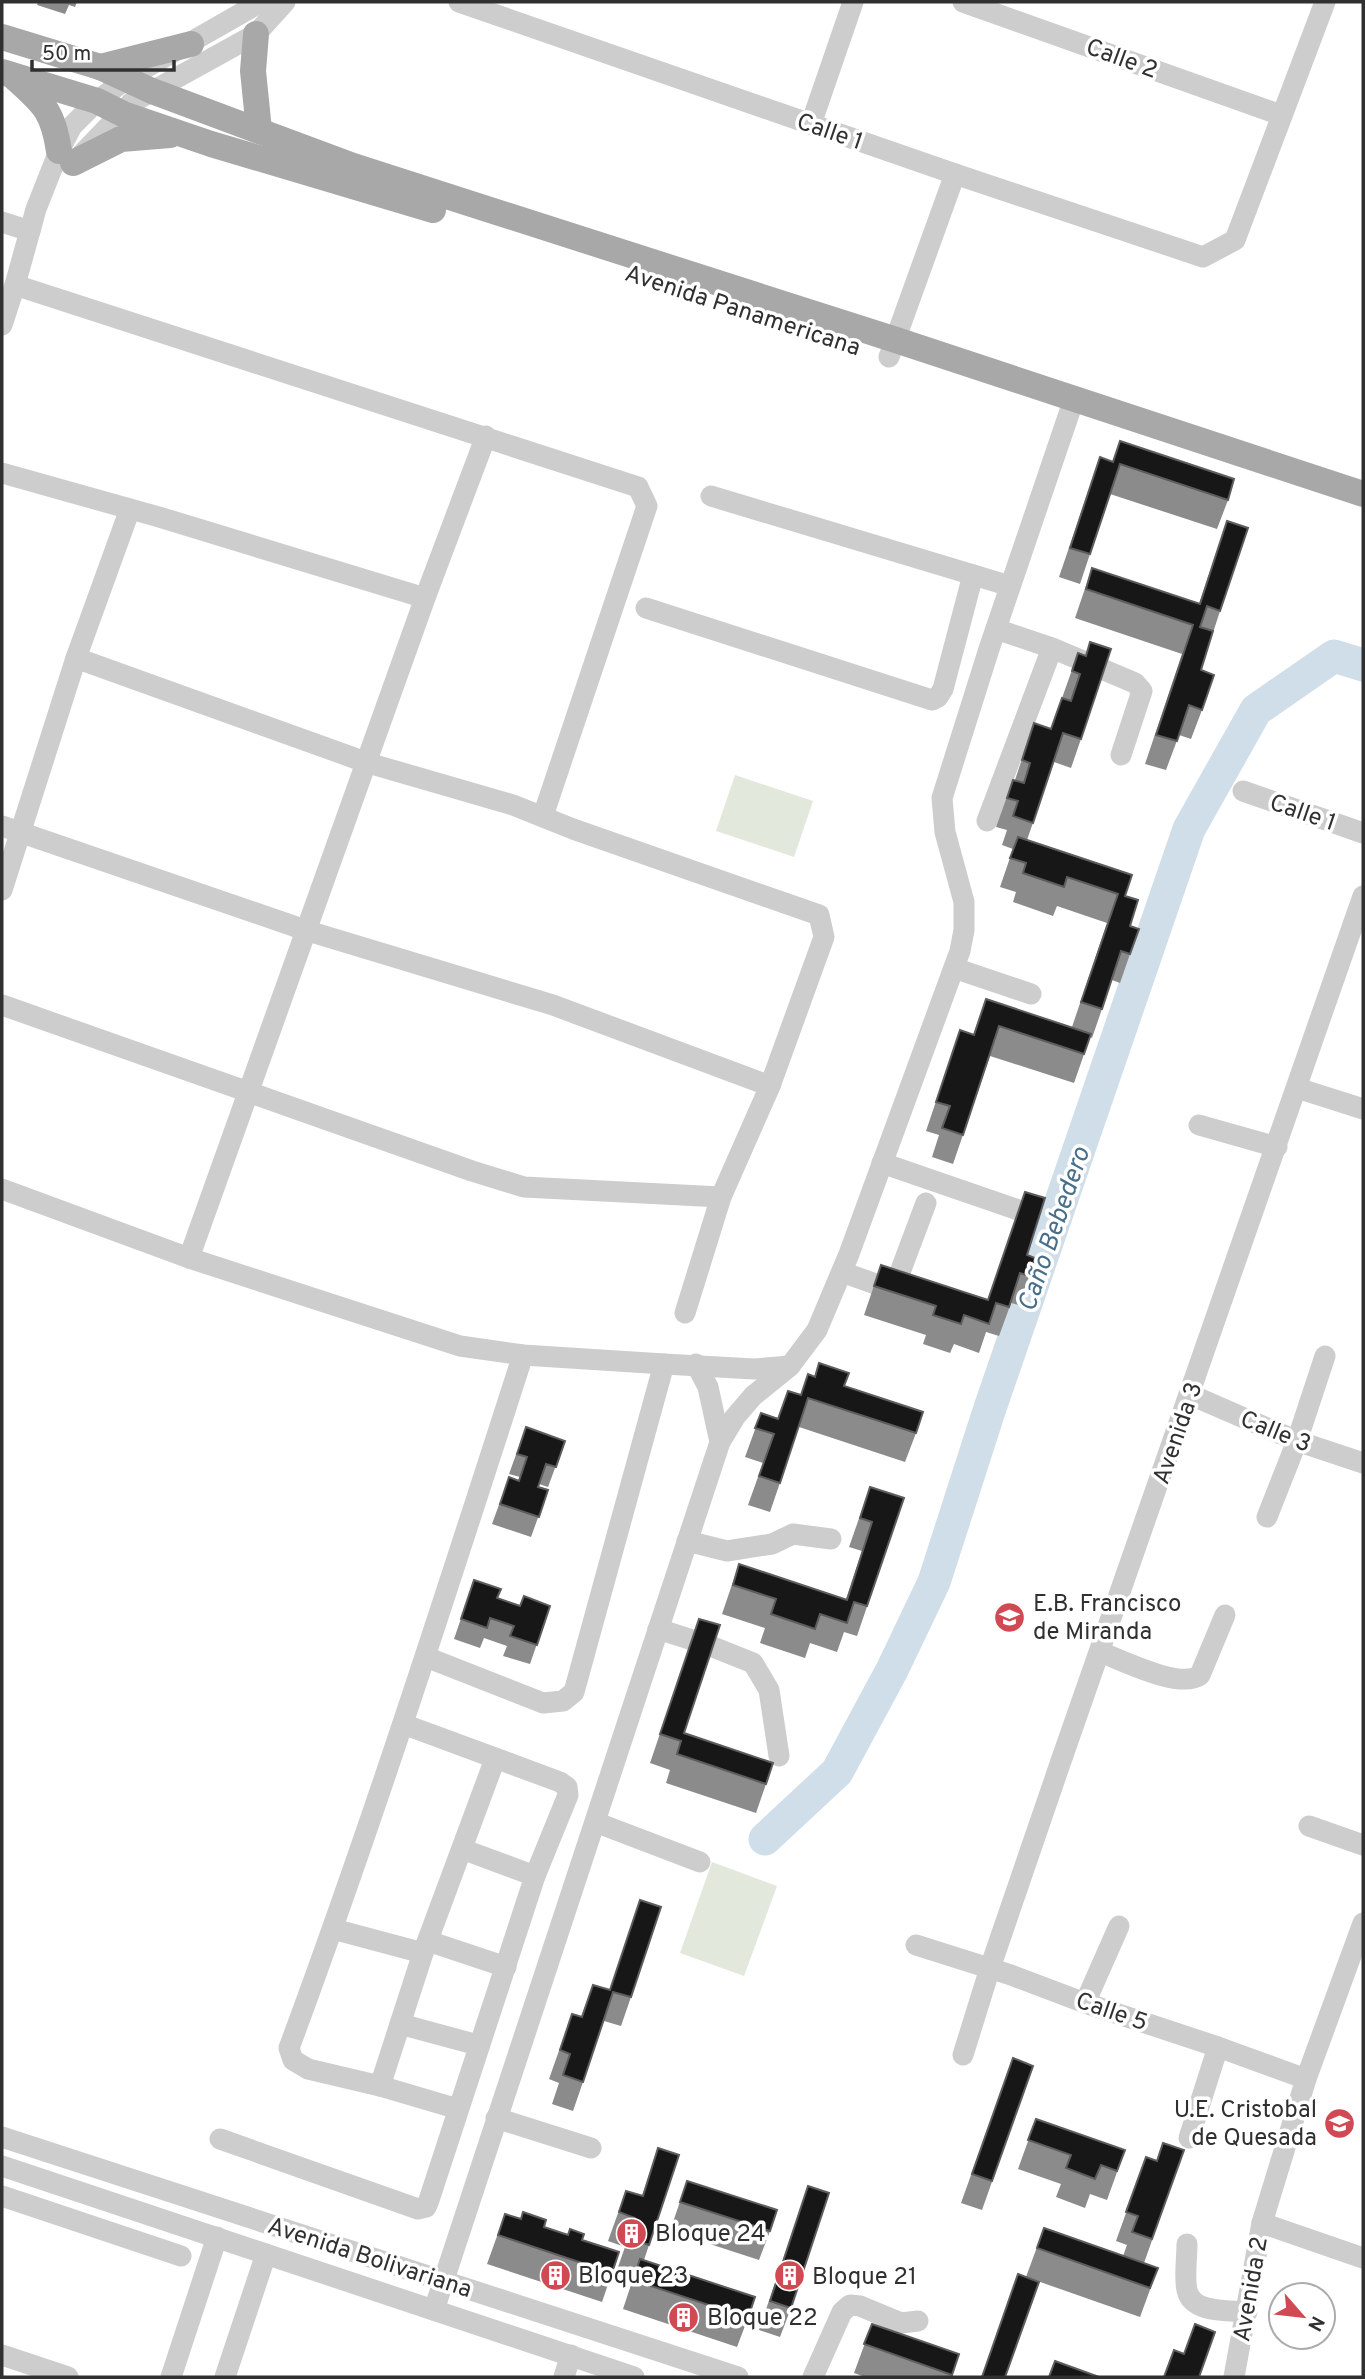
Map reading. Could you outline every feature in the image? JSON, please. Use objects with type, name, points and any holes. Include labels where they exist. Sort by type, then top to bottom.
[{"type":"main road","points":[[256,34],[253,71],[259,130]]},
{"type":"main road","name":"Avenida Panamericana","points":[[2,37],[100,67],[152,91],[354,166],[892,349],[1072,407],[1363,494]]},
{"type":"main road","points":[[100,67],[191,44]]},
{"type":"main road","points":[[7,74],[39,100],[55,124],[66,157],[121,139],[182,134]]},
{"type":"main road","name":"Avenida Panamericana","points":[[7,74],[97,101],[123,114],[182,134],[892,349]]},
{"type":"main road","name":"Avenida Panamericana","points":[[1072,407],[1363,509]]},
{"type":"street","points":[[2,325],[16,285],[36,209],[66,157],[72,126],[97,101],[128,78],[261,2]]},
{"type":"street","points":[[66,157],[123,114],[131,103],[256,34],[285,2]]},
{"type":"street","name":"Calle 1","points":[[459,2],[1203,257],[1235,240],[1282,115]]},
{"type":"street","points":[[811,124],[853,2]]},
{"type":"street","name":"Calle 2","points":[[963,2],[1282,115]]},
{"type":"street","points":[[1282,115],[1325,2]]},
{"type":"street","points":[[892,349],[955,174]]},
{"type":"street","points":[[2,222],[30,231]]},
{"type":"street","points":[[16,285],[638,487],[647,506],[543,816]]},
{"type":"street","points":[[434,2310],[720,1442],[753,1395],[790,1366],[817,1330],[842,1272],[954,968],[964,930],[964,902],[945,832],[942,798],[1010,586],[1072,407]]},
{"type":"street","points":[[190,1258],[425,598],[486,436]]},
{"type":"street","points":[[2,472],[425,598]]},
{"type":"street","points":[[711,496],[1010,586]]},
{"type":"street","points":[[2,890],[11,829],[130,509]]},
{"type":"street","points":[[646,608],[932,700],[938,697],[943,689],[973,575]]},
{"type":"street","points":[[996,629],[1052,648],[1135,683],[1142,691],[1121,755]]},
{"type":"street","points":[[987,821],[1052,648]]},
{"type":"street","points":[[76,658],[368,763],[513,805],[573,829],[818,915],[824,937],[770,1086],[721,1197],[685,1313]]},
{"type":"street","name":"Calle 1","points":[[1243,791],[1363,833]]},
{"type":"street","points":[[11,829],[308,930],[553,1005],[770,1086]]},
{"type":"street","name":"Avenida 3","points":[[963,2055],[990,1968],[1363,896]]},
{"type":"street","points":[[954,968],[1031,993]]},
{"type":"street","points":[[2,1005],[472,1171],[524,1186],[721,1197]]},
{"type":"street","points":[[1297,1088],[1363,1109]]},
{"type":"street","points":[[1199,1125],[1277,1147]]},
{"type":"street","points":[[882,1163],[1027,1213]]},
{"type":"street","points":[[2,1189],[190,1258],[460,1346],[523,1355],[664,1364],[754,1369],[790,1366]]},
{"type":"street","points":[[842,1272],[884,1287],[896,1283],[926,1203]]},
{"type":"street","points":[[458,2109],[380,2086],[307,2069],[293,2060],[289,2048],[334,1928],[426,1657],[523,1355]]},
{"type":"street","points":[[1267,1517],[1297,1441],[1325,1356]]},
{"type":"street","points":[[426,1657],[543,1703],[563,1701],[574,1692],[664,1364]]},
{"type":"street","points":[[695,1364],[708,1387],[720,1442]]},
{"type":"street","name":"Calle 3","points":[[1191,1395],[1297,1441],[1363,1463]]},
{"type":"street","points":[[687,1541],[727,1551],[772,1544],[793,1534],[831,1539]]},
{"type":"street","points":[[1100,1652],[1174,1679],[1193,1680],[1200,1675],[1225,1615]]},
{"type":"street","points":[[658,1629],[753,1663],[769,1690],[779,1756]]},
{"type":"street","points":[[220,2138],[418,2209],[426,2207],[535,1876],[568,1795],[567,1787],[560,1782],[403,1724]]},
{"type":"street","points":[[380,2086],[426,1947],[495,1759]]},
{"type":"street","points":[[595,1822],[699,1862]]},
{"type":"street","points":[[1309,1826],[1363,1845]]},
{"type":"street","points":[[462,1849],[535,1876]]},
{"type":"street","name":"Avenida 2","points":[[1234,2377],[1262,2223],[1306,2080],[1363,1923]]},
{"type":"street","points":[[1085,2003],[1119,1926]]},
{"type":"street","points":[[334,1928],[506,1967]]},
{"type":"street","name":"Calle 5","points":[[916,1945],[990,1968],[1306,2080]]},
{"type":"street","points":[[400,2024],[478,2045]]},
{"type":"street","points":[[1189,2138],[1218,2047]]},
{"type":"street","points":[[496,2118],[591,2148]]},
{"type":"street","name":"Avenida Bolivariana","points":[[2,2137],[738,2377]]},
{"type":"street","name":"Avenida Bolivariana","points":[[2,2166],[634,2377]]},
{"type":"street","points":[[2,2196],[181,2256]]},
{"type":"street","points":[[1262,2223],[1363,2258]]},
{"type":"street","points":[[171,2377],[217,2238]]},
{"type":"street","points":[[1187,2244],[1187,2291],[1192,2300],[1203,2308],[1247,2312]]},
{"type":"street","points":[[225,2377],[266,2253]]},
{"type":"street","points":[[813,2377],[842,2312],[850,2305],[860,2306],[901,2323],[918,2321]]},
{"type":"street","points":[[2,2355],[68,2377]]},
{"type":"street","points":[[564,2377],[571,2355]]},
{"type":"shaded area","points":[[735,775],[813,801],[794,857],[716,831]]},
{"type":"shaded area","points":[[712,1862],[777,1886],[744,1976],[680,1953]]},
{"type":"building","points":[[1120,441],[1234,479],[1228,500],[1120,464],[1090,554],[1070,548],[1100,457],[1113,462]]},
{"type":"building","points":[[1227,521],[1248,528],[1220,611],[1207,606],[1200,627],[1213,631],[1201,670],[1214,675],[1202,710],[1189,705],[1177,741],[1156,735],[1193,625],[1086,589],[1092,568],[1200,604]]},
{"type":"building","points":[[1090,642],[1111,649],[1081,739],[1063,733],[1033,823],[1013,816],[1018,801],[1007,798],[1013,780],[1024,783],[1030,763],[1022,760],[1034,723],[1051,729],[1062,698],[1071,701],[1080,674],[1072,671],[1078,653],[1086,656]]},
{"type":"building","points":[[1018,837],[1132,875],[1125,896],[1138,900],[1130,926],[1139,929],[1130,954],[1121,951],[1102,1009],[1081,1002],[1118,894],[1067,877],[1064,887],[1023,873],[1026,863],[1010,858]]},
{"type":"building","points":[[986,999],[1091,1034],[1084,1054],[999,1026],[963,1135],[942,1128],[950,1106],[936,1102],[960,1030],[974,1035]]},
{"type":"building","points":[[1025,1192],[1045,1198],[1027,1255],[1035,1258],[1029,1276],[1020,1273],[1009,1307],[996,1303],[989,1324],[964,1315],[961,1324],[933,1315],[936,1306],[874,1286],[881,1265],[988,1300]]},
{"type":"building","points":[[819,1363],[849,1373],[844,1386],[923,1412],[916,1433],[808,1398],[780,1483],[759,1476],[774,1434],[755,1428],[761,1413],[778,1419],[788,1391],[801,1395],[808,1374],[815,1377]]},
{"type":"building","points":[[526,1427],[565,1441],[556,1467],[546,1464],[538,1487],[548,1490],[539,1517],[500,1504],[509,1477],[519,1481],[527,1457],[517,1454]]},
{"type":"building","points":[[870,1487],[904,1498],[867,1606],[854,1602],[847,1623],[820,1614],[815,1629],[771,1614],[776,1599],[733,1585],[739,1564],[847,1600],[872,1522],[860,1518]]},
{"type":"building","points":[[474,1580],[501,1589],[497,1598],[520,1606],[524,1596],[550,1606],[537,1645],[510,1636],[514,1626],[490,1618],[487,1628],[461,1619]]},
{"type":"building","points":[[699,1619],[720,1625],[684,1733],[773,1763],[766,1784],[677,1754],[681,1741],[660,1734]]},
{"type":"building","points":[[640,1900],[661,1907],[631,1997],[613,1992],[583,2082],[563,2075],[570,2054],[560,2050],[572,2014],[582,2017],[593,1985],[610,1990]]},
{"type":"building","points":[[1013,2058],[1033,2066],[992,2181],[972,2174]]},
{"type":"building","points":[[1036,2119],[1125,2150],[1117,2171],[1101,2165],[1095,2179],[1066,2168],[1071,2155],[1028,2140]]},
{"type":"building","points":[[1163,2143],[1184,2150],[1152,2239],[1132,2232],[1138,2216],[1126,2212],[1146,2157],[1157,2161]]},
{"type":"building","points":[[658,2148],[679,2155],[649,2245],[628,2238],[635,2218],[619,2212],[626,2191],[643,2196]]},
{"type":"building","points":[[687,2181],[777,2210],[770,2231],[680,2202]]},
{"type":"building","name":"Bloque 21","points":[[808,2186],[829,2193],[791,2308],[770,2301]]},
{"type":"building","points":[[523,2212],[546,2220],[544,2227],[568,2235],[570,2229],[584,2234],[582,2240],[619,2252],[612,2273],[498,2235],[505,2214],[521,2219]]},
{"type":"building","points":[[1044,2228],[1158,2268],[1150,2288],[1037,2248]]},
{"type":"building","points":[[640,2259],[755,2297],[748,2318],[633,2280]]},
{"type":"building","points":[[1018,2274],[1039,2282],[1005,2377],[982,2377]]},
{"type":"building","points":[[872,2324],[959,2354],[952,2375],[864,2344]]},
{"type":"building","points":[[1195,2324],[1215,2332],[1199,2377],[1164,2377],[1174,2350],[1184,2354]]},
{"type":"building","points":[[1055,2361],[1099,2377],[1049,2377]]},
{"type":"waterway","name":"Caño Bebedero","points":[[765,1839],[837,1772],[892,1670],[934,1582],[989,1411],[1189,829],[1256,710],[1334,656],[1363,665]]},
{"type":"place","name":"E.B. Francisco de Miranda","points":[[1010,1617]]},
{"type":"place","name":"U.E. Cristobal de Quesada","points":[[1340,2123]]},
{"type":"place","name":"Bloque 24","points":[[632,2233]]},
{"type":"place","name":"Bloque 23","points":[[555,2275]]},
{"type":"place","name":"Bloque 21","points":[[789,2276]]},
{"type":"place","name":"Bloque 22","points":[[684,2317]]}]
